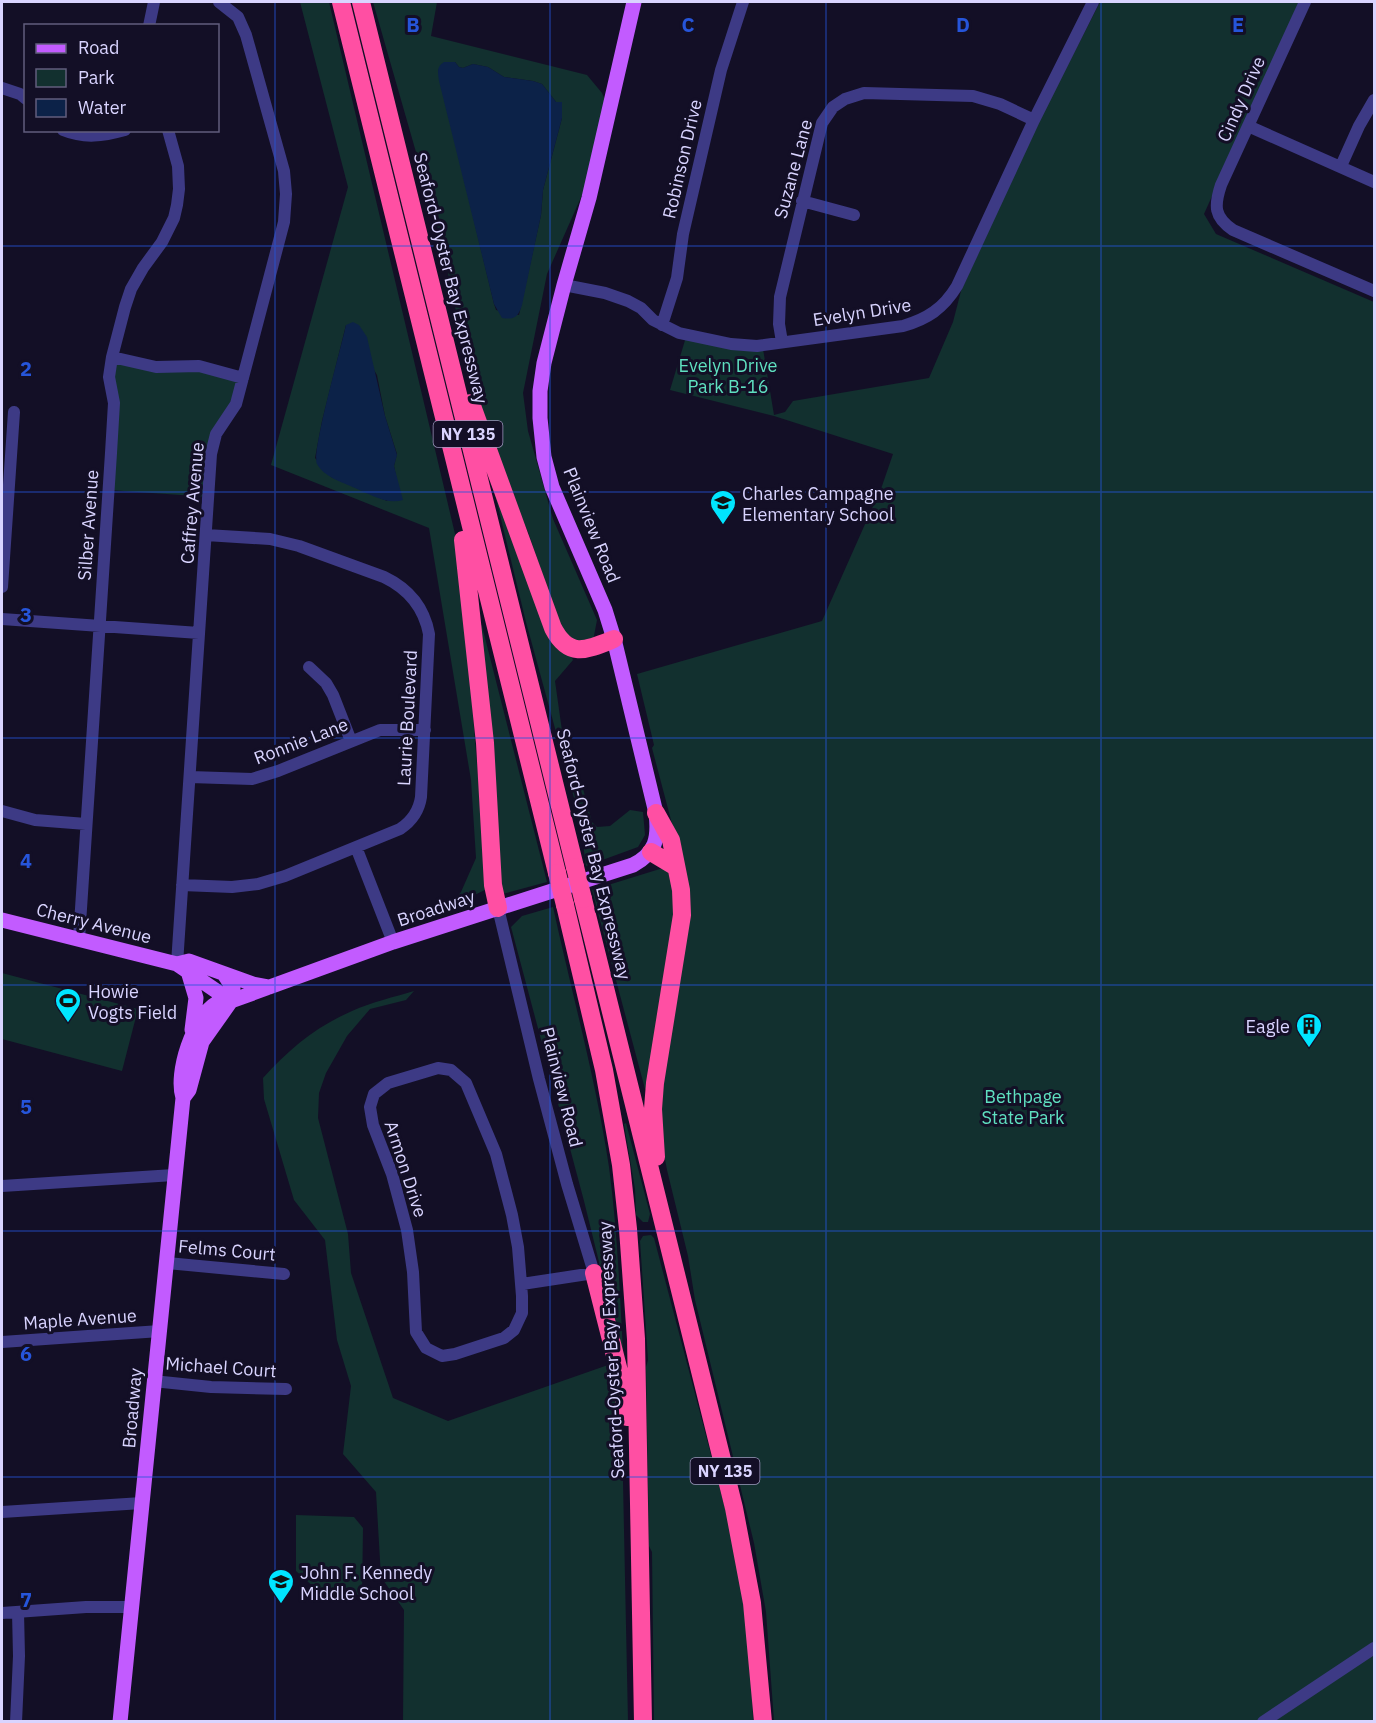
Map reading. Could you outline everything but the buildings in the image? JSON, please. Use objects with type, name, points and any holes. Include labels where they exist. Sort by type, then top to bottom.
[{"type":"highway","name":"Seaford-Oyster Bay Expressway","points":[[341,2],[604,1070],[625,1195],[636,1339],[643,1722]]},
{"type":"highway","name":"Seaford-Oyster Bay Expressway","points":[[361,2],[727,1477],[756,1634],[763,1722]]},
{"type":"highway","points":[[438,315],[552,628],[559,640],[575,650],[587,650],[614,639]]},
{"type":"highway","points":[[450,446],[468,577],[483,720],[493,885],[498,908]]},
{"type":"highway","points":[[656,813],[671,840],[681,890],[681,927],[657,1067],[653,1109],[663,1225]]},
{"type":"highway","points":[[651,852],[676,867]]},
{"type":"highway","points":[[594,1273],[622,1383],[639,1516]]},
{"type":"main road","name":"Plainview Road","points":[[634,2],[589,198],[547,351],[540,391],[544,456],[555,495],[605,610],[656,813],[657,835],[651,852]]},
{"type":"main road","name":"Broadway","points":[[120,1722],[183,1098],[179,1087],[191,1037],[204,1016],[218,1002],[231,1001],[393,942],[633,865],[651,852]]},
{"type":"main road","name":"Cherry Avenue","points":[[2,920],[183,968],[231,1001]]},
{"type":"main road","name":"Cherry Avenue","points":[[183,968],[189,961],[269,987]]},
{"type":"main road","points":[[183,968],[196,998],[191,1037]]},
{"type":"main road","points":[[224,974],[233,988],[231,1001]]},
{"type":"main road","name":"Broadway","points":[[183,1098],[189,1090],[202,1042],[231,1001]]},
{"type":"street","points":[[149,24],[154,2]]},
{"type":"street","name":"Caffrey Avenue","points":[[183,968],[182,885],[213,441],[236,404],[284,222],[286,194],[284,171],[246,35],[238,17],[219,2]]},
{"type":"street","name":"Robinson Drive","points":[[662,325],[677,278],[683,234],[721,70],[743,2]]},
{"type":"street","name":"Evelyn Drive","points":[[564,285],[605,293],[628,301],[641,308],[653,320],[679,333],[731,344],[756,346],[903,326],[923,320],[939,310],[957,286],[1034,120],[1093,2]]},
{"type":"street","name":"Cindy Drive","points":[[1305,2],[1216,200],[1217,212],[1225,224],[1233,230],[1374,291]]},
{"type":"street","points":[[2,88],[24,92]]},
{"type":"street","name":"Suzane Lane","points":[[782,342],[779,324],[780,297],[822,123],[833,107],[855,95],[884,93],[973,96],[1000,104],[1034,120]]},
{"type":"street","points":[[1341,166],[1374,100]]},
{"type":"street","points":[[1248,126],[1374,182]]},
{"type":"street","points":[[69,132],[94,137],[116,132]]},
{"type":"street","name":"Silber Avenue","points":[[79,939],[114,403],[109,377],[112,357],[131,289],[162,242],[176,211],[179,189],[178,166],[169,132]]},
{"type":"street","points":[[802,201],[854,215]]},
{"type":"street","points":[[112,357],[156,367],[199,366],[243,378]]},
{"type":"street","points":[[2,587],[14,412]]},
{"type":"street","name":"Laurie Boulevard","points":[[182,885],[232,887],[258,884],[285,876],[400,829],[416,813],[421,797],[429,634],[422,611],[404,589],[384,577],[299,546],[270,539],[206,535]]},
{"type":"street","points":[[2,619],[200,633]]},
{"type":"street","points":[[309,667],[330,689],[351,741]]},
{"type":"street","name":"Ronnie Lane","points":[[190,777],[252,779],[278,771],[380,730],[424,730]]},
{"type":"street","points":[[2,811],[35,820],[86,824]]},
{"type":"street","points":[[356,847],[393,942]]},
{"type":"street","name":"Plainview Road","points":[[498,908],[539,1079],[594,1273]]},
{"type":"street","name":"Armon Drive","points":[[438,1068],[451,1071],[465,1083],[483,1120],[503,1176],[512,1215],[522,1284],[520,1321],[504,1338],[442,1356],[426,1348],[416,1332],[413,1272],[407,1230],[393,1174],[370,1115],[370,1102],[378,1090],[400,1078],[438,1068]]},
{"type":"street","points":[[2,1186],[174,1175]]},
{"type":"street","name":"Felms Court","points":[[167,1263],[284,1274]]},
{"type":"street","points":[[522,1284],[594,1273]]},
{"type":"street","name":"Maple Avenue","points":[[2,1342],[160,1331]]},
{"type":"street","name":"Michael Court","points":[[153,1381],[211,1387],[286,1389]]},
{"type":"street","points":[[2,1512],[142,1503]]},
{"type":"street","points":[[2,1613],[86,1607],[131,1607]]},
{"type":"street","points":[[16,1722],[18,1612]]},
{"type":"street","points":[[1263,1722],[1374,1648]]},
{"type":"green space","points":[[300,2],[329,2],[460,555],[487,889],[452,903],[461,892],[476,858],[471,780],[429,528],[271,465],[348,187]],"holes":[[[346,325],[377,375],[385,416],[397,454],[394,466],[397,481],[387,501],[331,477],[315,458]]]},
{"type":"green space","points":[[373,2],[437,2],[431,36],[587,75],[605,100],[590,177],[547,274],[523,393],[528,431],[553,519],[597,620],[593,641],[572,641],[562,630],[528,532],[495,455],[472,387],[440,236]],"holes":[[[455,62],[463,68],[473,64],[488,67],[504,77],[542,84],[556,102],[562,102],[562,118],[543,190],[541,215],[519,315],[496,310],[494,304],[438,70]]]},
{"type":"green space","name":"Bethpage State Park","points":[[1100,2],[1299,2],[1204,214],[1216,234],[1374,302],[1374,1721],[774,1721],[766,1612],[754,1543],[695,1300],[688,1256],[660,1132],[681,858],[652,748],[654,745],[637,674],[822,621],[882,486],[893,454],[774,416],[670,390],[686,337],[743,351],[763,349],[774,415],[785,412],[793,401],[929,378],[953,322],[961,291],[1034,131]]},
{"type":"green space","points":[[112,357],[186,365],[243,378],[216,434],[209,497],[109,490]]},
{"type":"green space","points":[[491,478],[573,660],[555,681],[564,745],[582,785],[592,822],[597,827],[610,826],[630,810],[643,812],[645,835],[638,847],[586,866],[580,820],[526,622]]},
{"type":"green space","points":[[480,623],[547,882],[499,895]]},
{"type":"green space","points":[[671,867],[675,919],[648,1090],[645,1089],[592,890]]},
{"type":"green space","points":[[553,907],[604,1134],[617,1242],[624,1369],[601,1281],[599,1262],[584,1201],[511,927],[522,916]]},
{"type":"green space","name":"Howie Vogts Field","points":[[2,973],[138,1009],[122,1071],[2,1039]]},
{"type":"green space","points":[[414,991],[406,1000],[370,1009],[347,1036],[326,1073],[319,1093],[318,1118],[348,1234],[351,1273],[393,1398],[448,1421],[608,1365],[613,1372],[619,1398],[622,1434],[628,1721],[403,1721],[404,1610],[381,1577],[376,1492],[343,1454],[351,1386],[337,1340],[325,1240],[294,1200],[264,1099],[263,1078],[293,1048],[315,1031],[339,1017],[375,1002]]},
{"type":"green space","points":[[626,1123],[650,1214],[648,1222],[643,1222],[636,1215],[635,1189],[624,1124]]},
{"type":"green space","points":[[651,1235],[654,1238],[730,1527],[746,1624],[753,1721],[654,1721],[652,1552],[649,1546],[646,1367],[648,1360],[640,1241],[643,1236]]},
{"type":"green space","points":[[296,1515],[354,1517],[363,1528],[362,1595],[317,1590],[296,1571]]},
{"type":"water","points":[[444,62],[455,62],[463,68],[473,64],[488,67],[504,77],[542,84],[556,102],[562,102],[562,118],[543,190],[541,215],[522,305],[513,318],[502,318],[494,304],[439,81],[439,68]]},
{"type":"water","points":[[353,322],[359,325],[367,337],[385,416],[397,455],[394,466],[403,500],[391,501],[372,496],[329,476],[317,464],[316,456],[322,420],[346,325]]},
{"type":"place","name":"Charles Campagne Elementary School","points":[[723,526]]},
{"type":"place","name":"Howie Vogts Field","points":[[68,1024]]},
{"type":"place","name":"Eagle","points":[[1309,1049]]},
{"type":"place","name":"John F. Kennedy Middle School","points":[[281,1605]]},
{"type":"park label","name":"Evelyn Drive Park B-16","points":[[728,376]]}]
